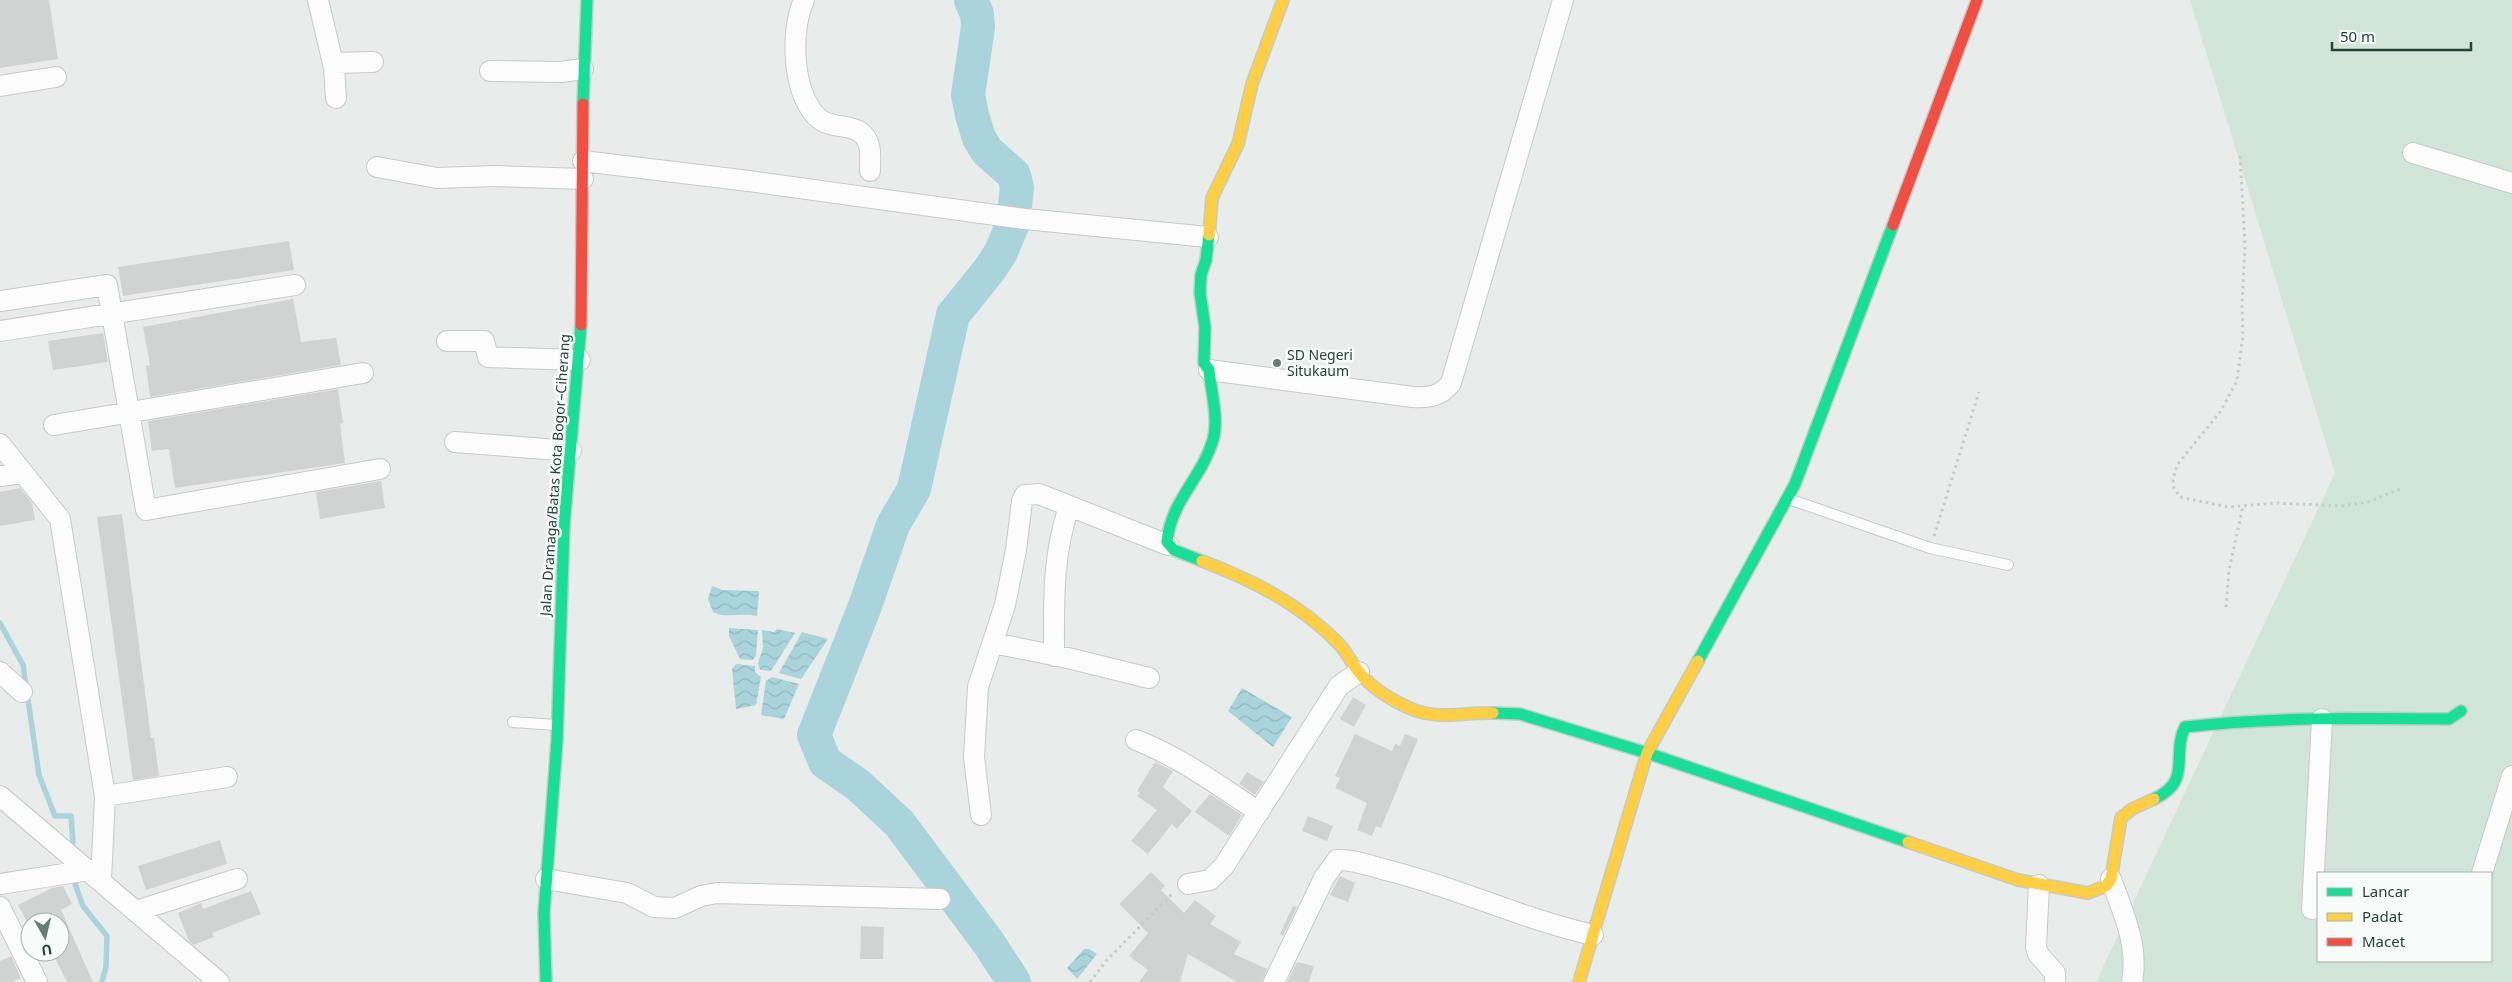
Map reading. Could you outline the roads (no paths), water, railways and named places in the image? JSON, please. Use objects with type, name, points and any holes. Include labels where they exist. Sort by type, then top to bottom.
[{"type":"street","points":[[318,0],[334,63],[336,98]]},
{"type":"street","name":"Jalan Dramaga/Batas Kota Bogor–Ciherang","points":[[541,981],[557,725],[564,526],[580,360],[583,271],[583,69],[587,0]]},
{"type":"street","points":[[804,0],[795,34],[798,72],[805,99],[818,118],[834,126],[860,132],[870,143],[870,171]]},
{"type":"street","points":[[1168,545],[1168,530],[1176,508],[1214,439],[1210,370],[1204,363],[1205,327],[1200,293],[1212,198],[1238,144],[1252,84],[1283,0]]},
{"type":"street","points":[[1210,370],[1413,397],[1427,398],[1445,390],[1451,383],[1563,0]]},
{"type":"street","points":[[1585,981],[1593,936],[1648,753],[1805,461],[1977,0]]},
{"type":"street","points":[[334,63],[373,62]]},
{"type":"street","points":[[490,71],[561,72],[583,69]]},
{"type":"street","points":[[0,86],[56,77]]},
{"type":"street","points":[[2413,153],[2512,183]]},
{"type":"street","points":[[377,167],[437,178],[583,170],[749,181],[1025,219],[1208,237]]},
{"type":"street","points":[[295,285],[112,313],[4,330],[2,301],[107,285],[112,313],[129,411],[146,510],[380,469]]},
{"type":"street","points":[[447,341],[484,341],[488,357],[580,360]]},
{"type":"street","points":[[54,425],[129,411],[363,374]]},
{"type":"street","points":[[455,442],[571,451]]},
{"type":"street","points":[[0,444],[60,519],[105,796],[95,875]]},
{"type":"street","points":[[0,476],[23,473]]},
{"type":"street","points":[[981,815],[974,757],[977,699],[981,676],[993,643],[1010,583],[1022,501],[1025,495],[1039,494],[1168,545],[1179,552],[1238,574],[1300,609],[1340,644],[1359,672],[1377,690],[1414,710],[1432,715],[1520,714],[1648,753],[2018,880],[2088,893],[2106,886],[2111,879],[2121,818],[2129,811],[2173,788],[2178,779],[2181,738],[2185,727],[2229,722],[2322,719],[2450,719],[2461,711]]},
{"type":"street","points":[[1054,656],[1054,581],[1062,528],[1069,507]]},
{"type":"street","points":[[993,643],[1149,678]]},
{"type":"street","points":[[0,672],[22,692]]},
{"type":"street","points":[[1188,884],[1210,880],[1224,866],[1339,686],[1359,672]]},
{"type":"street","points":[[2312,909],[2322,719]]},
{"type":"street","points":[[1136,740],[1160,750],[1194,769],[1259,812]]},
{"type":"street","points":[[2482,872],[2508,803],[2512,776]]},
{"type":"street","points":[[105,796],[228,777]]},
{"type":"street","points":[[2,800],[95,875],[219,982]]},
{"type":"street","points":[[1274,982],[1324,878],[1337,860],[1356,862],[1438,884],[1550,925],[1593,936]]},
{"type":"street","points":[[0,884],[95,875]]},
{"type":"street","points":[[136,911],[237,879]]},
{"type":"street","points":[[546,879],[627,893],[654,907],[675,908],[701,896],[717,893],[940,900]]},
{"type":"street","points":[[2111,879],[2129,926],[2134,953],[2132,982]]},
{"type":"street","points":[[2039,885],[2036,947],[2038,954],[2055,973],[2054,982]]},
{"type":"street","points":[[0,907],[36,982]]},
{"type":"lane","points":[[1785,498],[1930,548],[2008,565]]},
{"type":"lane","points":[[513,722],[557,725]]},
{"type":"water","points":[[712,586],[723,590],[759,591],[757,616],[723,615],[713,612],[708,599]]},
{"type":"water","points":[[729,628],[758,630],[756,655],[753,660],[740,659],[729,636]]},
{"type":"water","points":[[777,629],[795,633],[771,671],[760,670],[758,663],[763,648],[762,630],[774,632]]},
{"type":"water","points":[[802,632],[828,639],[801,679],[779,673]]},
{"type":"water","points":[[736,664],[755,666],[755,672],[761,677],[756,705],[736,709],[732,669]]},
{"type":"water","points":[[772,677],[799,684],[784,719],[761,715],[766,681]]},
{"type":"water","points":[[1242,688],[1292,717],[1273,747],[1228,711]]},
{"type":"water","points":[[1084,949],[1089,949],[1097,954],[1077,979],[1067,968]]},
{"type":"waterway","points":[[971,0],[977,14],[978,27],[968,95],[979,138],[987,151],[1014,175],[1017,188],[1013,223],[1001,252],[990,269],[953,315],[914,489],[893,525],[865,606],[814,735],[825,762],[858,785],[899,823],[988,942],[1014,982]]},
{"type":"waterway","points":[[0,623],[23,665],[39,775],[55,816],[71,816],[73,843]]},
{"type":"waterway","points":[[74,881],[83,906],[107,936],[106,967],[102,982]]},
{"type":"place","name":"SD Negeri Situkaum","points":[[1277,363]]}]
